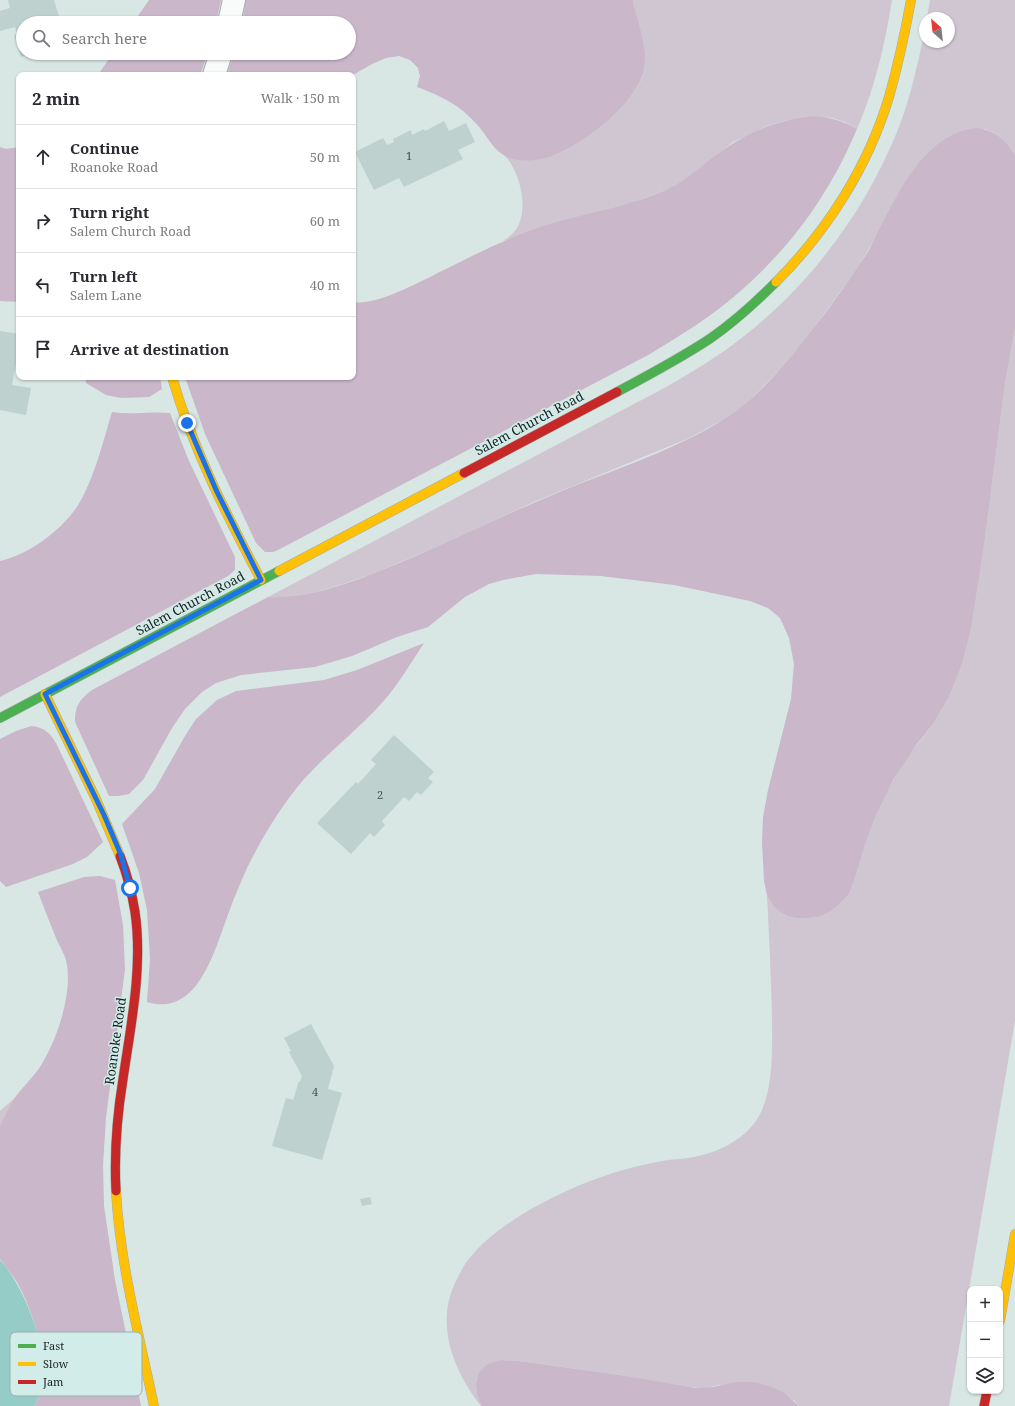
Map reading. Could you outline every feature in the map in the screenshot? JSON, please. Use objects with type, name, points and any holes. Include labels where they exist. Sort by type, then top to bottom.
[{"type":"main road","name":"Salem Church Road","points":[[0,718],[659,370],[717,333],[764,294],[791,268],[840,203],[863,162],[882,119],[903,45],[911,0]]},
{"type":"main road","points":[[173,380],[200,456],[261,580]]},
{"type":"main road","name":"Roanoke Road","points":[[45,694],[71,744],[114,838],[130,888],[134,912],[137,936],[137,980],[120,1097],[116,1139],[116,1189],[119,1230],[139,1332]]},
{"type":"main road","points":[[1003,1304],[1015,1234]]},
{"type":"main road","name":"Roanoke Road","points":[[142,1348],[154,1406]]},
{"type":"main road","points":[[984,1406],[986,1394]]},
{"type":"street","points":[[231,16],[234,0]]},
{"type":"street","points":[[215,72],[219,60]]},
{"type":"shaded area","points":[[149,0],[221,0],[218,16],[138,16]]},
{"type":"shaded area","points":[[246,0],[633,0],[645,52],[644,69],[640,82],[631,96],[620,109],[592,134],[576,144],[549,157],[519,160],[510,158],[496,149],[480,128],[453,103],[417,87],[420,76],[418,68],[410,60],[399,56],[386,58],[356,73],[356,72],[228,72],[232,60],[356,60],[356,16],[243,16]]},
{"type":"shaded area","points":[[633,0],[892,0],[879,66],[857,129],[845,122],[832,118],[816,116],[784,121],[767,126],[733,142],[688,178],[671,188],[631,203],[544,226],[503,241],[517,228],[521,220],[522,210],[521,190],[518,180],[510,162],[504,155],[512,158],[536,160],[553,155],[569,147],[586,137],[618,111],[631,97],[640,83],[644,69],[644,52]]},
{"type":"shaded area","points":[[930,0],[1015,0],[1015,155],[1002,139],[985,129],[933,148],[921,161],[897,196],[873,242],[856,270],[809,335],[782,367],[741,408],[725,419],[687,439],[534,502],[441,545],[372,574],[309,594],[283,598],[268,597],[668,386],[722,352],[765,318],[790,295],[834,244],[870,188],[886,158],[899,127],[914,79],[921,48],[955,48],[955,12],[928,12]]},
{"type":"shaded area","points":[[108,60],[205,60],[201,72],[100,72]]},
{"type":"shaded area","points":[[816,116],[838,120],[857,129],[834,176],[807,219],[779,253],[733,298],[692,328],[650,354],[278,550],[273,552],[265,552],[256,543],[205,434],[186,380],[356,380],[356,302],[375,300],[400,291],[530,230],[623,205],[654,195],[677,184],[741,138],[777,123]]},
{"type":"shaded area","points":[[976,128],[989,131],[999,136],[1015,155],[1015,328],[1005,384],[985,538],[971,628],[961,667],[948,699],[933,724],[917,744],[893,780],[878,811],[867,839],[849,894],[831,911],[820,916],[809,918],[788,916],[779,911],[772,904],[767,895],[764,881],[762,843],[763,817],[768,790],[791,699],[794,664],[789,638],[780,618],[768,608],[750,601],[674,585],[601,576],[536,574],[503,580],[489,584],[465,597],[428,627],[397,637],[352,656],[315,667],[241,675],[216,683],[202,692],[185,709],[172,728],[143,780],[129,794],[109,796],[75,722],[77,707],[81,700],[92,690],[268,597],[303,595],[326,590],[359,579],[429,550],[566,489],[636,462],[682,442],[726,418],[747,402],[766,384],[819,321],[869,250],[901,189],[920,161],[945,139],[960,132]]},
{"type":"shaded area","points":[[0,147],[6,149],[16,147],[16,302],[0,301]]},
{"type":"shaded area","points":[[1015,328],[1015,1021],[970,1286],[967,1286],[967,1301],[949,1406],[799,1406],[794,1400],[720,1385],[705,1388],[683,1387],[620,1375],[502,1360],[481,1371],[476,1379],[476,1390],[481,1406],[471,1393],[456,1363],[450,1348],[447,1331],[449,1299],[461,1271],[474,1253],[488,1239],[524,1213],[566,1191],[631,1168],[662,1161],[694,1157],[713,1152],[739,1138],[754,1124],[759,1116],[764,1105],[770,1081],[772,1054],[772,1002],[767,895],[772,904],[849,894],[867,839],[884,796],[904,762],[933,724],[948,699],[961,667],[985,538],[1005,384]]},
{"type":"shaded area","points":[[86,380],[160,380],[162,389],[149,397],[121,398],[106,395],[86,383]]},
{"type":"shaded area","points":[[112,412],[170,413],[189,461],[235,557],[235,570],[228,576],[0,697],[0,561],[11,558],[34,547],[56,531],[73,512],[80,502],[90,481]]},
{"type":"shaded area","points":[[424,643],[386,698],[371,715],[304,779],[280,811],[259,844],[247,868],[211,961],[192,990],[180,1000],[165,1004],[147,1002],[150,959],[147,910],[139,873],[122,824],[155,789],[196,719],[217,700],[236,691],[324,680],[357,670]]},
{"type":"shaded area","points":[[31,726],[46,731],[56,743],[103,842],[87,857],[73,864],[6,887],[0,881],[0,739]]},
{"type":"shaded area","points":[[100,876],[115,880],[123,925],[125,969],[106,1118],[103,1165],[104,1206],[115,1280],[126,1332],[36,1332],[24,1296],[15,1279],[0,1259],[0,1125],[16,1096],[38,1070],[45,1059],[62,1017],[68,987],[66,960],[38,892],[84,877]]},
{"type":"shaded area","points":[[17,1096],[7,1111],[0,1125],[0,1111]]},
{"type":"shaded area","points":[[502,1360],[620,1375],[695,1388],[713,1387],[737,1382],[754,1382],[783,1392],[799,1406],[482,1406],[477,1395],[477,1377],[483,1368],[491,1363]]},
{"type":"shaded area","points":[[39,1396],[139,1396],[141,1406],[34,1406]]},
{"type":"water","points":[[0,1260],[18,1285],[37,1332],[10,1332],[10,1396],[39,1396],[34,1406],[0,1406]]},
{"type":"building","points":[[8,0],[54,0],[59,16],[16,16],[16,30],[15,27],[0,31],[0,11],[10,8]]},
{"type":"building","points":[[444,121],[449,131],[466,123],[475,142],[458,150],[463,159],[404,187],[399,178],[374,190],[356,152],[383,138],[387,145],[394,142],[393,139],[411,130],[412,135],[424,129],[425,131]]},
{"type":"building","points":[[0,331],[16,334],[16,363],[12,385],[31,388],[26,415],[0,410]]},
{"type":"building","points":[[394,735],[434,772],[428,778],[433,782],[421,795],[417,792],[409,801],[404,797],[382,821],[385,825],[374,837],[370,833],[351,854],[317,823],[356,782],[358,784],[376,764],[371,760]]},
{"type":"building","points":[[311,1024],[334,1066],[328,1089],[342,1093],[322,1160],[272,1146],[286,1098],[293,1100],[302,1076],[289,1052],[291,1051],[284,1038]]},
{"type":"building","points":[[370,1197],[372,1204],[362,1206],[360,1199]]},
{"type":"traffic: fast","points":[[617,392],[653,373],[711,338],[745,312],[776,282]]},
{"type":"traffic: fast","points":[[0,718],[279,571]]},
{"type":"traffic: slow","points":[[776,282],[795,262],[829,220],[844,197],[870,148],[889,97],[911,0]]},
{"type":"traffic: slow","points":[[173,380],[180,404],[211,481],[261,580]]},
{"type":"traffic: slow","points":[[279,571],[464,473]]},
{"type":"traffic: slow","points":[[45,694],[96,799],[120,856]]},
{"type":"traffic: slow","points":[[116,1191],[118,1218],[126,1272],[137,1332]]},
{"type":"traffic: slow","points":[[1003,1304],[1015,1234]]},
{"type":"traffic: slow","points":[[142,1353],[154,1406]]},
{"type":"traffic: jam","points":[[464,473],[617,392]]},
{"type":"traffic: jam","points":[[116,1191],[115,1163],[118,1121],[135,996],[138,954],[134,905],[120,856]]},
{"type":"traffic: jam","points":[[984,1406],[986,1394]]},
{"type":"route","points":[[130,888],[121,855],[104,815],[45,694],[261,580],[200,456],[187,423]]}]
